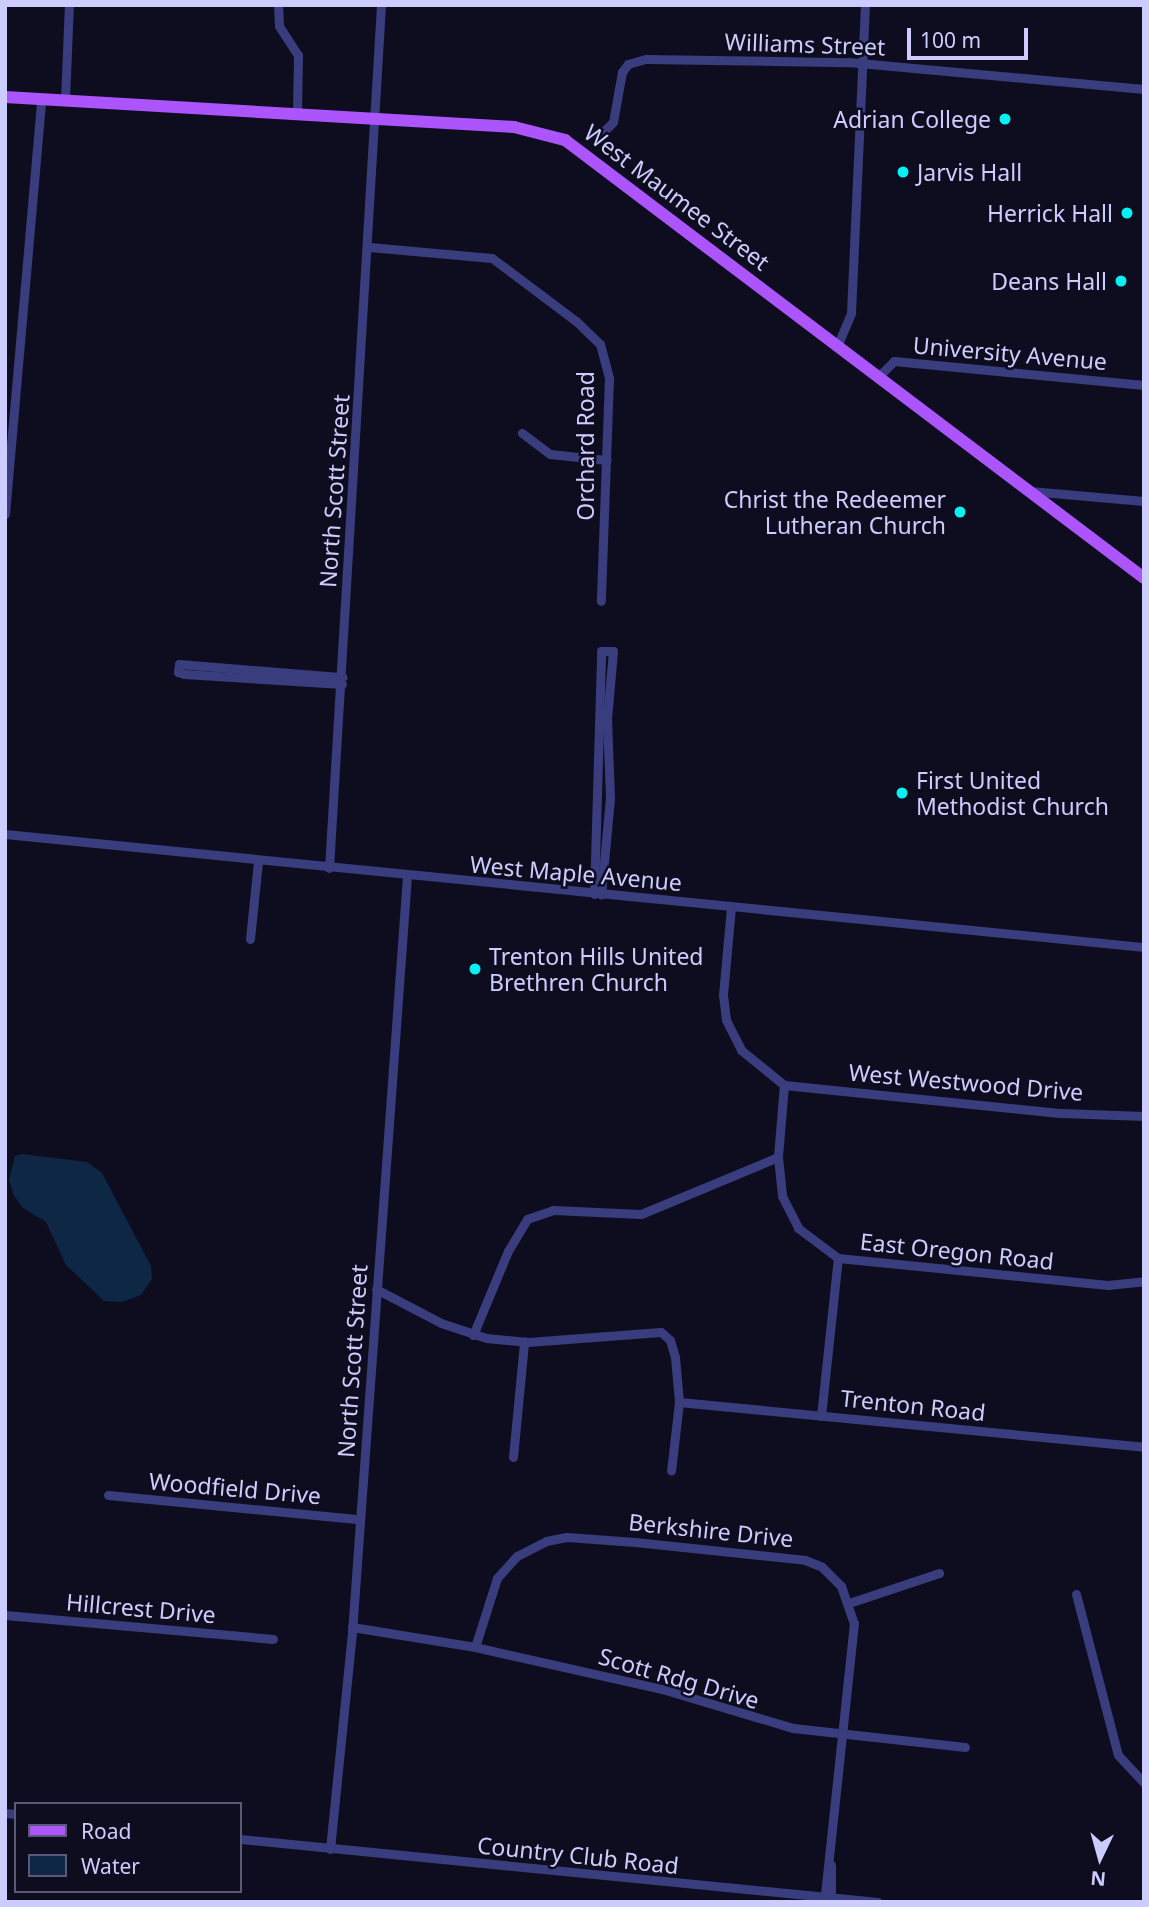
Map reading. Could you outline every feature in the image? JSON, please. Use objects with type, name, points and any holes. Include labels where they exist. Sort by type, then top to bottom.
[{"type":"main road","name":"West Maumee Street","points":[[5,97],[514,127],[565,140],[1144,578]]},
{"type":"street","points":[[65,100],[69,5]]},
{"type":"street","points":[[278,5],[279,26],[298,55],[297,113]]},
{"type":"street","name":"North Scott Street","points":[[329,868],[377,117],[381,5]]},
{"type":"street","points":[[838,344],[851,313],[865,5]]},
{"type":"street","name":"Williams Street","points":[[600,135],[612,122],[618,80],[628,64],[638,60],[863,63],[1144,89]]},
{"type":"street","points":[[5,514],[9,416],[41,99]]},
{"type":"street","name":"Orchard Road","points":[[369,247],[492,258],[576,321],[604,353],[609,378],[601,601]]},
{"type":"street","name":"University Avenue","points":[[878,376],[894,362],[1144,385]]},
{"type":"street","points":[[522,433],[550,454],[607,460]]},
{"type":"street","points":[[1027,491],[1144,501]]},
{"type":"street","points":[[601,651],[613,652],[607,719],[610,798],[598,894],[596,719],[601,651]]},
{"type":"street","points":[[179,664],[243,666],[342,681],[241,679],[178,672],[179,664]]},
{"type":"street","points":[[241,679],[243,666]]},
{"type":"street","points":[[596,719],[607,719]]},
{"type":"street","points":[[599,798],[610,798]]},
{"type":"street","name":"West Maple Avenue","points":[[5,834],[407,876],[1144,947]]},
{"type":"street","points":[[250,939],[258,861]]},
{"type":"street","name":"North Scott Street","points":[[330,1849],[352,1630],[407,876]]},
{"type":"street","points":[[730,907],[723,995],[726,1020],[741,1049],[784,1085]]},
{"type":"street","name":"West Westwood Drive","points":[[784,1085],[1062,1113],[1144,1116]]},
{"type":"street","name":"East Oregon Road","points":[[784,1085],[778,1157],[779,1183],[791,1218],[808,1238],[838,1258],[1108,1285],[1144,1281]]},
{"type":"street","points":[[473,1335],[527,1219],[553,1210],[641,1214],[778,1157]]},
{"type":"street","points":[[821,1416],[838,1258]]},
{"type":"street","points":[[376,1289],[473,1335],[524,1342],[661,1332],[670,1340],[676,1357],[679,1402],[671,1471]]},
{"type":"street","points":[[513,1457],[524,1342]]},
{"type":"street","name":"Trenton Road","points":[[679,1402],[1144,1447]]},
{"type":"street","name":"Woodfield Drive","points":[[108,1495],[359,1519]]},
{"type":"street","name":"Berkshire Drive","points":[[475,1647],[492,1588],[503,1571],[526,1550],[567,1537],[806,1560],[830,1574],[849,1602],[854,1623],[828,1897]]},
{"type":"street","points":[[849,1602],[939,1573]]},
{"type":"street","points":[[1076,1594],[1118,1755],[1144,1783]]},
{"type":"street","name":"Hillcrest Drive","points":[[5,1615],[272,1639]]},
{"type":"street","name":"Scott Rdg Drive","points":[[352,1630],[384,1632],[475,1647],[662,1689],[768,1723],[844,1735],[965,1747]]},
{"type":"street","name":"Country Club Road","points":[[242,1839],[878,1902]]},
{"type":"water","points":[[22,1154],[87,1162],[102,1173],[151,1266],[152,1279],[141,1295],[122,1302],[104,1301],[66,1265],[46,1222],[23,1208],[14,1196],[9,1180],[15,1156]]},
{"type":"place","name":"Adrian College","points":[[1005,119]]},
{"type":"place","name":"Jarvis Hall","points":[[903,172]]},
{"type":"place","name":"Herrick Hall","points":[[1127,213]]},
{"type":"place","name":"Deans Hall","points":[[1121,281]]},
{"type":"place","name":"Christ the Redeemer Lutheran Church","points":[[960,512]]},
{"type":"place","name":"First United Methodist Church","points":[[902,793]]},
{"type":"place","name":"Trenton Hills United Brethren Church","points":[[475,969]]}]
